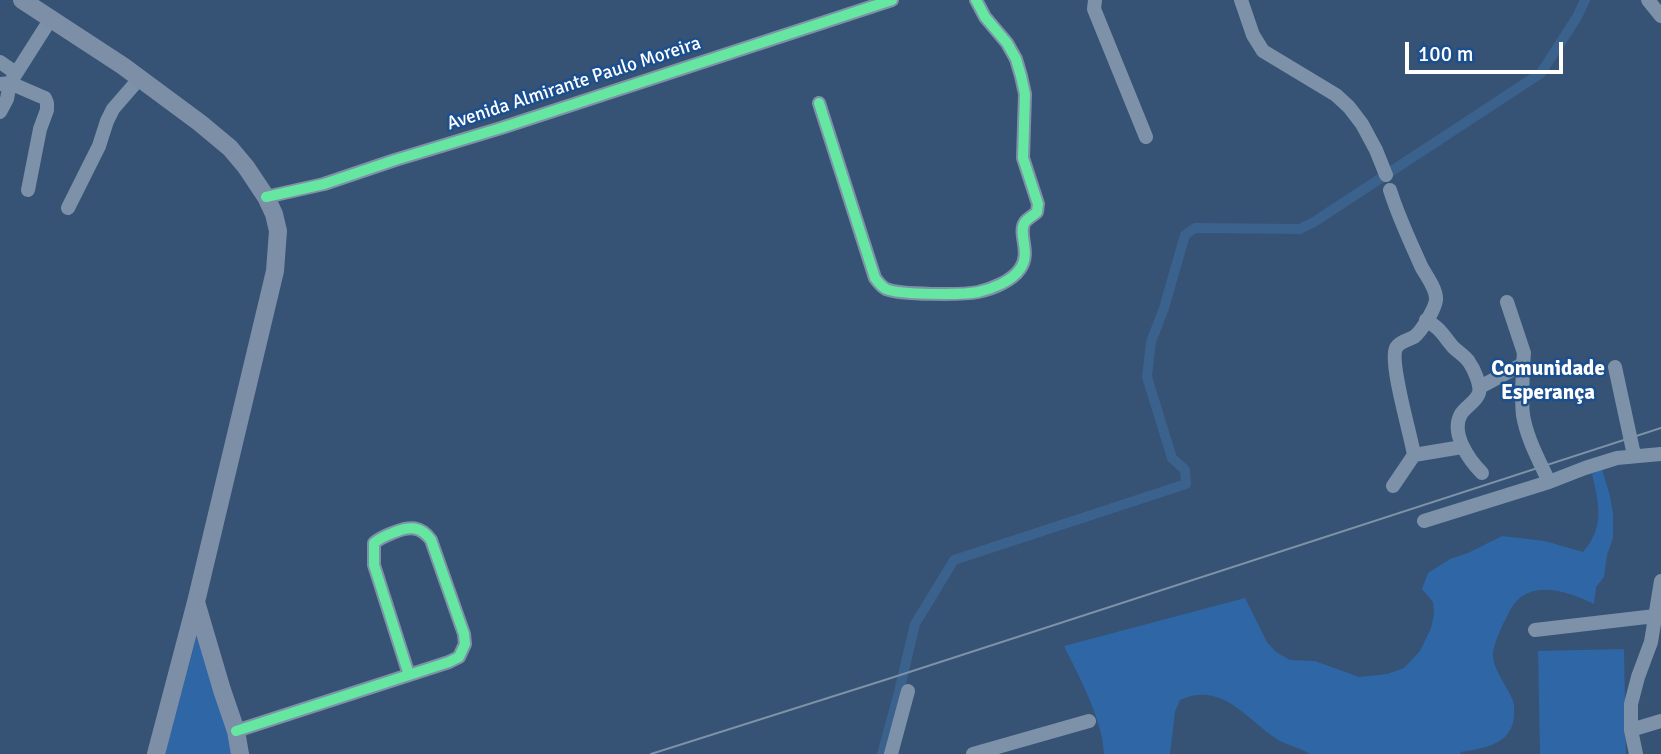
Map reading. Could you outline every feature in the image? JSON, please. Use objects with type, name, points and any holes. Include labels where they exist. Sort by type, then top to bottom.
[{"type":"main road","points":[[22,0],[123,66],[201,123],[230,148],[266,197],[278,231],[275,271],[196,602],[156,754]]},
{"type":"main road","points":[[196,602],[236,731],[240,754]]},
{"type":"street","name":"Avenida Almirante Paulo Moreira","points":[[266,197],[324,184],[892,0]]},
{"type":"street","points":[[819,103],[875,278],[884,288],[916,293],[977,292],[1011,279],[1025,261],[1023,228],[1025,222],[1037,212],[1038,204],[1023,158],[1026,94],[1016,59],[976,0]]},
{"type":"street","points":[[1095,0],[1094,9],[1146,137]]},
{"type":"street","points":[[1241,0],[1253,35],[1263,51],[1336,95],[1349,107],[1362,124],[1386,175]]},
{"type":"street","points":[[1648,0],[1661,16]]},
{"type":"street","points":[[0,112],[6,99],[9,80],[50,20]]},
{"type":"street","points":[[0,62],[9,80],[45,98],[47,103],[29,190]]},
{"type":"street","points":[[68,208],[99,146],[113,109],[139,79]]},
{"type":"street","points":[[1390,190],[1435,292],[1435,304],[1422,329],[1416,336],[1398,345],[1395,350],[1397,379],[1413,455],[1393,486]]},
{"type":"street","points":[[1507,302],[1524,353],[1522,402],[1525,424],[1535,455],[1549,482]]},
{"type":"street","points":[[1426,320],[1443,332],[1451,345],[1468,361],[1480,387],[1477,399],[1462,413],[1459,422],[1462,447],[1482,472]]},
{"type":"street","points":[[1480,387],[1523,364]]},
{"type":"street","points":[[1615,367],[1634,455]]},
{"type":"street","points":[[1413,455],[1462,447]]},
{"type":"street","points":[[1424,521],[1617,458],[1661,454]]},
{"type":"street","points":[[236,731],[409,675],[459,657],[465,644],[464,634],[431,540],[420,529],[412,527],[380,538],[374,543],[373,553],[374,565],[409,675]]},
{"type":"street","points":[[1636,754],[1631,730],[1631,704],[1656,641],[1655,616],[1661,581]]},
{"type":"street","points":[[1535,629],[1655,616]]},
{"type":"street","points":[[891,754],[908,691]]},
{"type":"street","points":[[973,754],[1089,721]]},
{"type":"street","points":[[1631,730],[1661,721]]},
{"type":"shaded area","points":[[1602,469],[1613,514],[1613,538],[1604,577],[1596,587],[1594,604],[1575,596],[1543,590],[1523,596],[1513,605],[1497,639],[1493,657],[1496,669],[1513,701],[1514,717],[1508,734],[1495,744],[1460,754],[1310,754],[1280,741],[1222,699],[1195,695],[1180,700],[1175,712],[1170,754],[1104,754],[1095,713],[1064,646],[1245,598],[1267,642],[1276,652],[1290,660],[1315,661],[1359,677],[1387,674],[1404,668],[1420,651],[1431,628],[1434,614],[1433,602],[1422,589],[1428,573],[1450,559],[1502,536],[1545,541],[1583,552],[1595,533],[1597,524],[1598,505],[1592,474]]},
{"type":"shaded area","points":[[198,631],[238,754],[165,754]]},
{"type":"shaded area","points":[[1624,649],[1626,754],[1540,754],[1538,651]]},
{"type":"waterway","points":[[882,754],[915,624],[954,560],[1186,484],[1185,470],[1172,458],[1147,377],[1151,342],[1185,235],[1195,228],[1300,229],[1314,222],[1541,73],[1585,0]]},
{"type":"tram line","points":[[651,754],[1661,428]]},
{"type":"cycle path","points":[[266,197],[324,184],[892,0]]},
{"type":"cycle path","points":[[819,103],[875,278],[882,286],[893,291],[959,294],[983,291],[1007,281],[1023,263],[1023,227],[1037,212],[1038,204],[1023,158],[1025,94],[1016,59],[976,0]]},
{"type":"cycle path","points":[[236,731],[449,662],[459,657],[465,644],[464,634],[431,540],[423,532],[410,528],[389,534],[374,543],[374,565],[409,675]]},
{"type":"district","name":"Comunidade Esperança","points":[[1548,381]]}]
